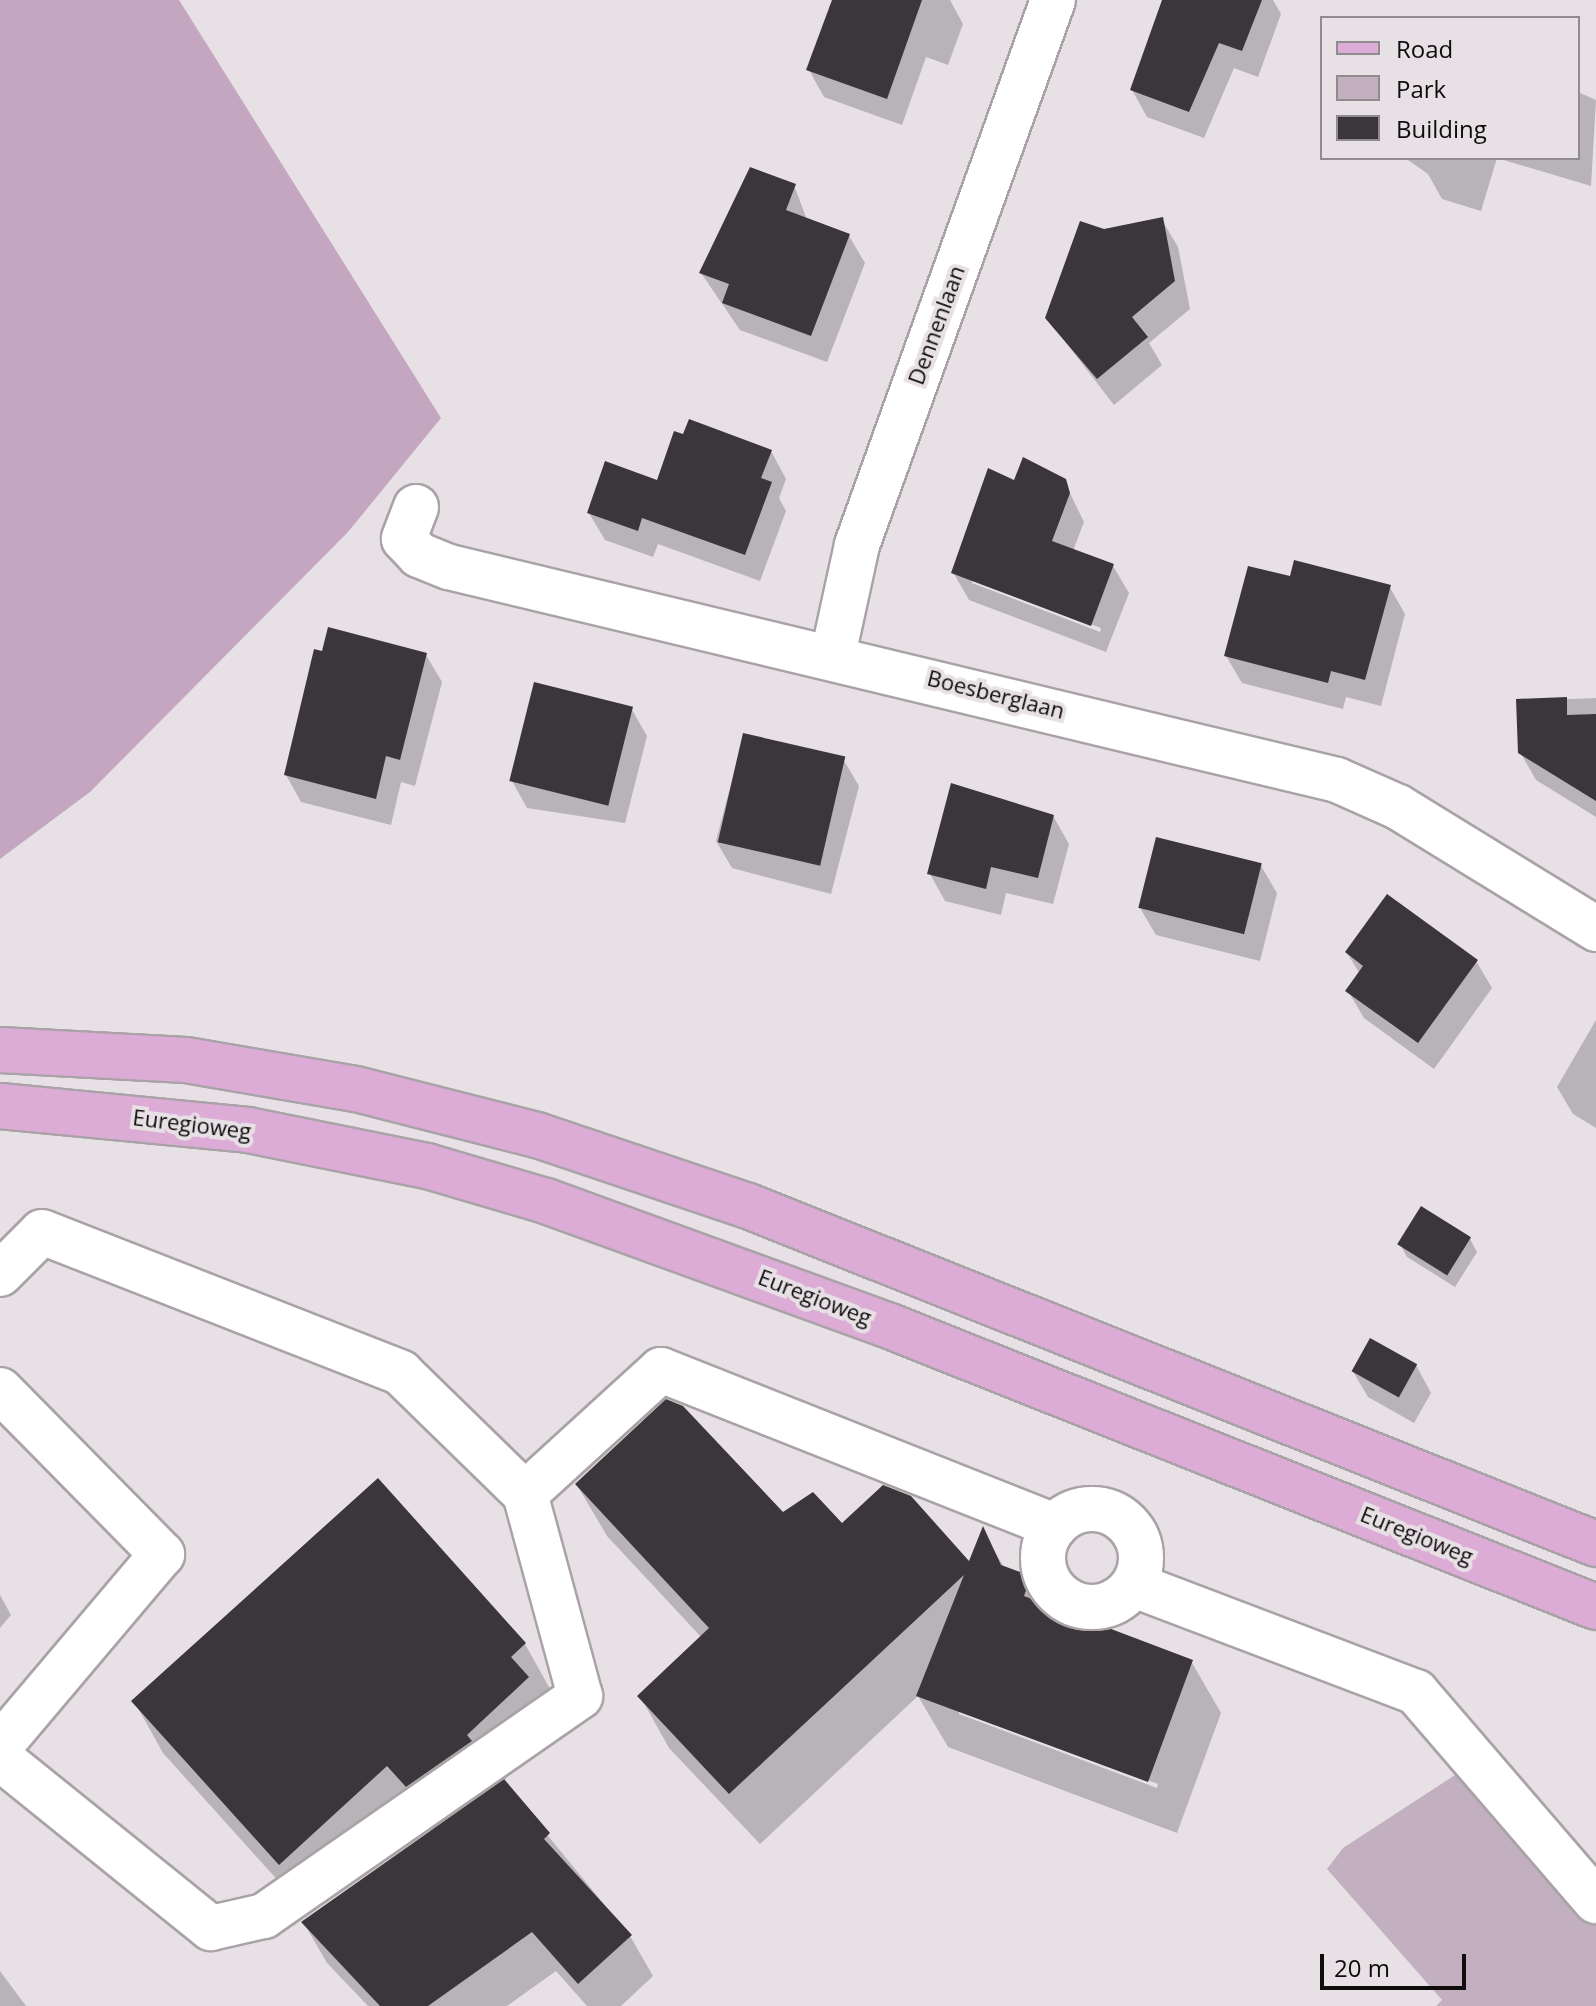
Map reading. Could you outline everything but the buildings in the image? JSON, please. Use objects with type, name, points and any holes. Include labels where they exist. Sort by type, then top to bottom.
[{"type":"main road","points":[[0,1050],[186,1060],[356,1089],[537,1135],[748,1206],[1596,1544]]},
{"type":"main road","name":"Euregioweg","points":[[0,1106],[248,1130],[427,1166],[546,1201],[887,1325],[1596,1607]]},
{"type":"street","name":"Dennenlaan","points":[[833,655],[857,545],[1053,0]]},
{"type":"street","name":"Boesberglaan","points":[[416,507],[404,539],[419,555],[449,567],[833,655],[1337,780],[1398,807],[1596,929]]},
{"type":"street","points":[[0,1274],[42,1232],[401,1373],[525,1494],[580,1696],[264,1916],[211,1928],[0,1758]]},
{"type":"street","points":[[525,1494],[661,1370],[1055,1526]]},
{"type":"street","points":[[0,1390],[162,1554],[0,1746]]},
{"type":"street","points":[[1083,1509],[1115,1514],[1142,1553],[1134,1585],[1093,1607],[1062,1598],[1044,1571],[1055,1526],[1083,1509]]},
{"type":"street","points":[[1134,1585],[1416,1692],[1596,1901]]},
{"type":"green space","points":[[1472,1764],[1596,1911],[1596,2006],[1436,2006],[1442,2000],[1327,1869],[1343,1848]]},
{"type":"shaded area","points":[[0,0],[179,0],[441,418],[348,532],[90,792],[0,859]]}]
